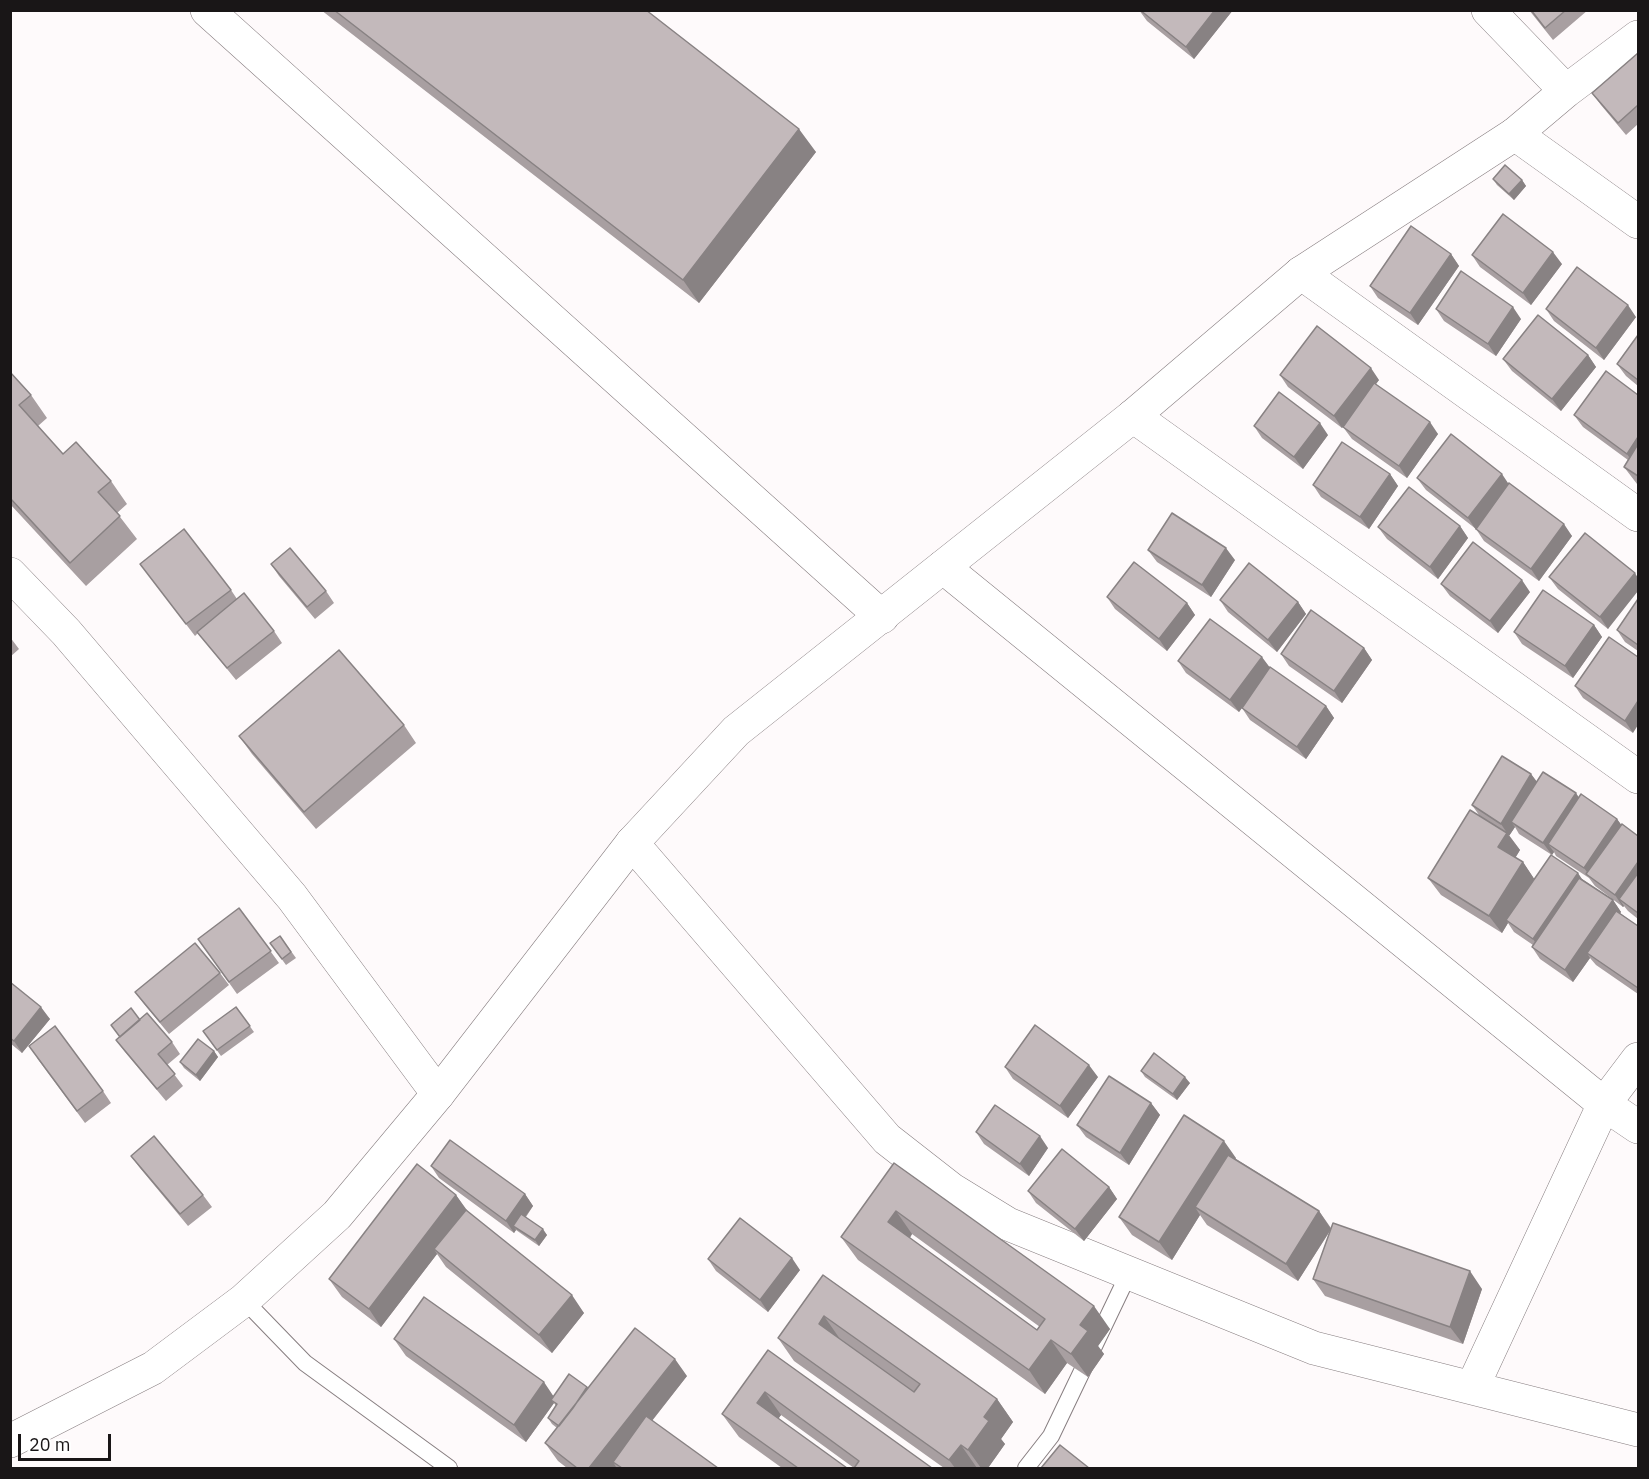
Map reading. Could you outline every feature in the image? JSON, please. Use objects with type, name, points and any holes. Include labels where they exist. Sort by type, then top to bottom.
[{"type":"street","points":[[207,10],[882,617]]},
{"type":"street","points":[[1488,10],[1566,91]]},
{"type":"street","points":[[10,1441],[153,1368],[243,1300],[337,1215],[438,1094],[632,843],[736,731],[1133,416],[1301,273],[1515,134],[1566,91],[1638,37]]},
{"type":"street","points":[[1515,134],[1638,222]]},
{"type":"street","points":[[1301,273],[1638,515]]},
{"type":"street","points":[[1133,416],[1638,777]]},
{"type":"street","points":[[943,567],[1604,1104],[1638,1127]]},
{"type":"street","points":[[10,574],[66,633],[292,897],[438,1094]]},
{"type":"street","points":[[632,843],[887,1139],[951,1189],[1008,1224],[1314,1348],[1638,1430]]},
{"type":"street","points":[[1472,1388],[1604,1104],[1638,1059]]},
{"type":"lane","points":[[1026,1468],[1051,1436],[1129,1273]]},
{"type":"lane","points":[[243,1300],[305,1363],[449,1468]]},
{"type":"building","points":[[334,10],[646,10],[799,129],[683,280]]},
{"type":"building","points":[[1140,10],[1215,10],[1186,47]]},
{"type":"building","points":[[1531,10],[1566,10],[1545,28]]},
{"type":"building","points":[[1638,53],[1638,105],[1618,123],[1592,93]]},
{"type":"building","points":[[1505,165],[1522,180],[1509,194],[1493,179]]},
{"type":"building","points":[[1503,214],[1553,252],[1523,293],[1472,255]]},
{"type":"building","points":[[1411,226],[1451,254],[1410,313],[1370,286]]},
{"type":"building","points":[[1577,267],[1628,305],[1596,348],[1546,309]]},
{"type":"building","points":[[1461,271],[1513,307],[1488,344],[1436,309]]},
{"type":"building","points":[[1538,315],[1588,355],[1552,399],[1503,359]]},
{"type":"building","points":[[1317,326],[1371,368],[1334,416],[1280,375]]},
{"type":"building","points":[[1638,335],[1638,380],[1617,364]]},
{"type":"building","points":[[1606,371],[1638,395],[1638,437],[1627,454],[1574,415]]},
{"type":"building","points":[[10,372],[31,395],[19,405],[63,454],[76,442],[111,481],[98,492],[120,516],[70,563],[10,498]]},
{"type":"building","points":[[1374,383],[1430,422],[1399,466],[1343,427]]},
{"type":"building","points":[[1279,392],[1320,423],[1294,457],[1254,426]]},
{"type":"building","points":[[1451,434],[1502,474],[1468,518],[1417,478]]},
{"type":"building","points":[[1342,442],[1390,474],[1360,517],[1313,485]]},
{"type":"building","points":[[1638,444],[1638,476],[1624,467]]},
{"type":"building","points":[[1509,483],[1564,524],[1531,569],[1476,529]]},
{"type":"building","points":[[1409,487],[1460,526],[1430,567],[1378,527]]},
{"type":"building","points":[[1172,513],[1226,548],[1202,585],[1148,550]]},
{"type":"building","points":[[184,529],[231,590],[186,624],[140,564]]},
{"type":"building","points":[[1585,533],[1635,573],[1600,617],[1549,577]]},
{"type":"building","points":[[1473,542],[1522,580],[1490,621],[1441,584]]},
{"type":"building","points":[[290,548],[326,591],[307,607],[271,564]]},
{"type":"building","points":[[1134,562],[1187,603],[1159,639],[1107,597]]},
{"type":"building","points":[[1249,563],[1298,602],[1268,640],[1220,600]]},
{"type":"building","points":[[1543,590],[1594,625],[1565,666],[1514,632]]},
{"type":"building","points":[[244,593],[274,631],[227,668],[197,632]]},
{"type":"building","points":[[1638,599],[1638,645],[1617,630]]},
{"type":"building","points":[[1311,610],[1364,648],[1334,691],[1281,654]]},
{"type":"building","points":[[1210,619],[1262,657],[1230,700],[1178,661]]},
{"type":"building","points":[[1609,637],[1638,657],[1638,701],[1625,721],[1575,686]]},
{"type":"building","points":[[339,650],[404,725],[304,812],[239,736]]},
{"type":"building","points":[[1270,667],[1326,706],[1297,747],[1242,708]]},
{"type":"building","points":[[1502,756],[1531,774],[1501,824],[1472,805]]},
{"type":"building","points":[[1543,772],[1576,793],[1543,843],[1511,822]]},
{"type":"building","points":[[1581,794],[1617,819],[1584,868],[1548,844]]},
{"type":"building","points":[[1470,810],[1507,833],[1498,847],[1523,862],[1489,916],[1428,878]]},
{"type":"building","points":[[1622,824],[1638,836],[1638,862],[1615,895],[1586,874]]},
{"type":"building","points":[[1551,855],[1578,873],[1533,939],[1506,920]]},
{"type":"building","points":[[1638,873],[1638,913],[1619,899]]},
{"type":"building","points":[[1579,878],[1613,900],[1565,970],[1532,947]]},
{"type":"building","points":[[239,908],[271,951],[229,982],[198,939]]},
{"type":"building","points":[[1616,911],[1638,926],[1638,988],[1587,953]]},
{"type":"building","points":[[280,936],[291,952],[282,959],[270,943]]},
{"type":"building","points":[[195,943],[220,973],[160,1022],[135,992]]},
{"type":"building","points":[[10,982],[41,1007],[14,1041],[10,1038]]},
{"type":"building","points":[[236,1007],[250,1026],[217,1050],[203,1031]]},
{"type":"building","points":[[131,1008],[140,1020],[120,1037],[111,1025]]},
{"type":"building","points":[[147,1013],[172,1042],[158,1054],[175,1074],[157,1089],[116,1040]]},
{"type":"building","points":[[1035,1025],[1089,1065],[1060,1106],[1005,1067]]},
{"type":"building","points":[[55,1026],[103,1091],[77,1111],[29,1046]]},
{"type":"building","points":[[198,1039],[214,1051],[196,1075],[180,1062]]},
{"type":"building","points":[[1154,1053],[1185,1077],[1173,1094],[1141,1071]]},
{"type":"building","points":[[1109,1076],[1151,1103],[1120,1153],[1077,1125]]},
{"type":"building","points":[[995,1105],[1040,1136],[1020,1164],[976,1132]]},
{"type":"building","points":[[1184,1115],[1224,1141],[1159,1242],[1119,1217]]},
{"type":"building","points":[[154,1136],[203,1195],[180,1214],[131,1156]]},
{"type":"building","points":[[450,1140],[525,1194],[506,1221],[431,1166]]},
{"type":"building","points":[[1062,1149],[1109,1187],[1075,1229],[1028,1191]]},
{"type":"building","points":[[1228,1155],[1319,1211],[1286,1264],[1195,1207]]},
{"type":"building","points":[[894,1163],[1094,1306],[1080,1325],[1088,1331],[1071,1354],[1051,1340],[1029,1370],[841,1237]],"holes":[[[896,1211],[1045,1319],[1037,1330],[888,1222]]]},
{"type":"building","points":[[417,1164],[456,1195],[369,1309],[329,1279]]},
{"type":"building","points":[[466,1210],[572,1295],[539,1335],[434,1249]]},
{"type":"building","points":[[521,1214],[543,1229],[535,1240],[513,1226]]},
{"type":"building","points":[[740,1218],[792,1258],[760,1300],[708,1259]]},
{"type":"building","points":[[1333,1223],[1470,1271],[1450,1327],[1313,1279]]},
{"type":"building","points":[[823,1275],[997,1399],[984,1417],[989,1421],[968,1450],[961,1445],[949,1460],[778,1338]],"holes":[[[824,1316],[920,1384],[914,1392],[819,1324]]]},
{"type":"building","points":[[424,1297],[544,1382],[514,1425],[394,1339]]},
{"type":"building","points":[[635,1328],[675,1359],[589,1468],[577,1468],[545,1443]]},
{"type":"building","points":[[768,1350],[932,1468],[854,1468],[859,1461],[765,1392],[757,1403],[847,1468],[798,1468],[722,1414]]},
{"type":"building","points":[[569,1374],[587,1387],[559,1426],[548,1418],[557,1404],[551,1400]]},
{"type":"building","points":[[646,1416],[718,1468],[622,1468],[613,1462]]},
{"type":"building","points":[[1060,1445],[1089,1468],[1041,1468]]}]
